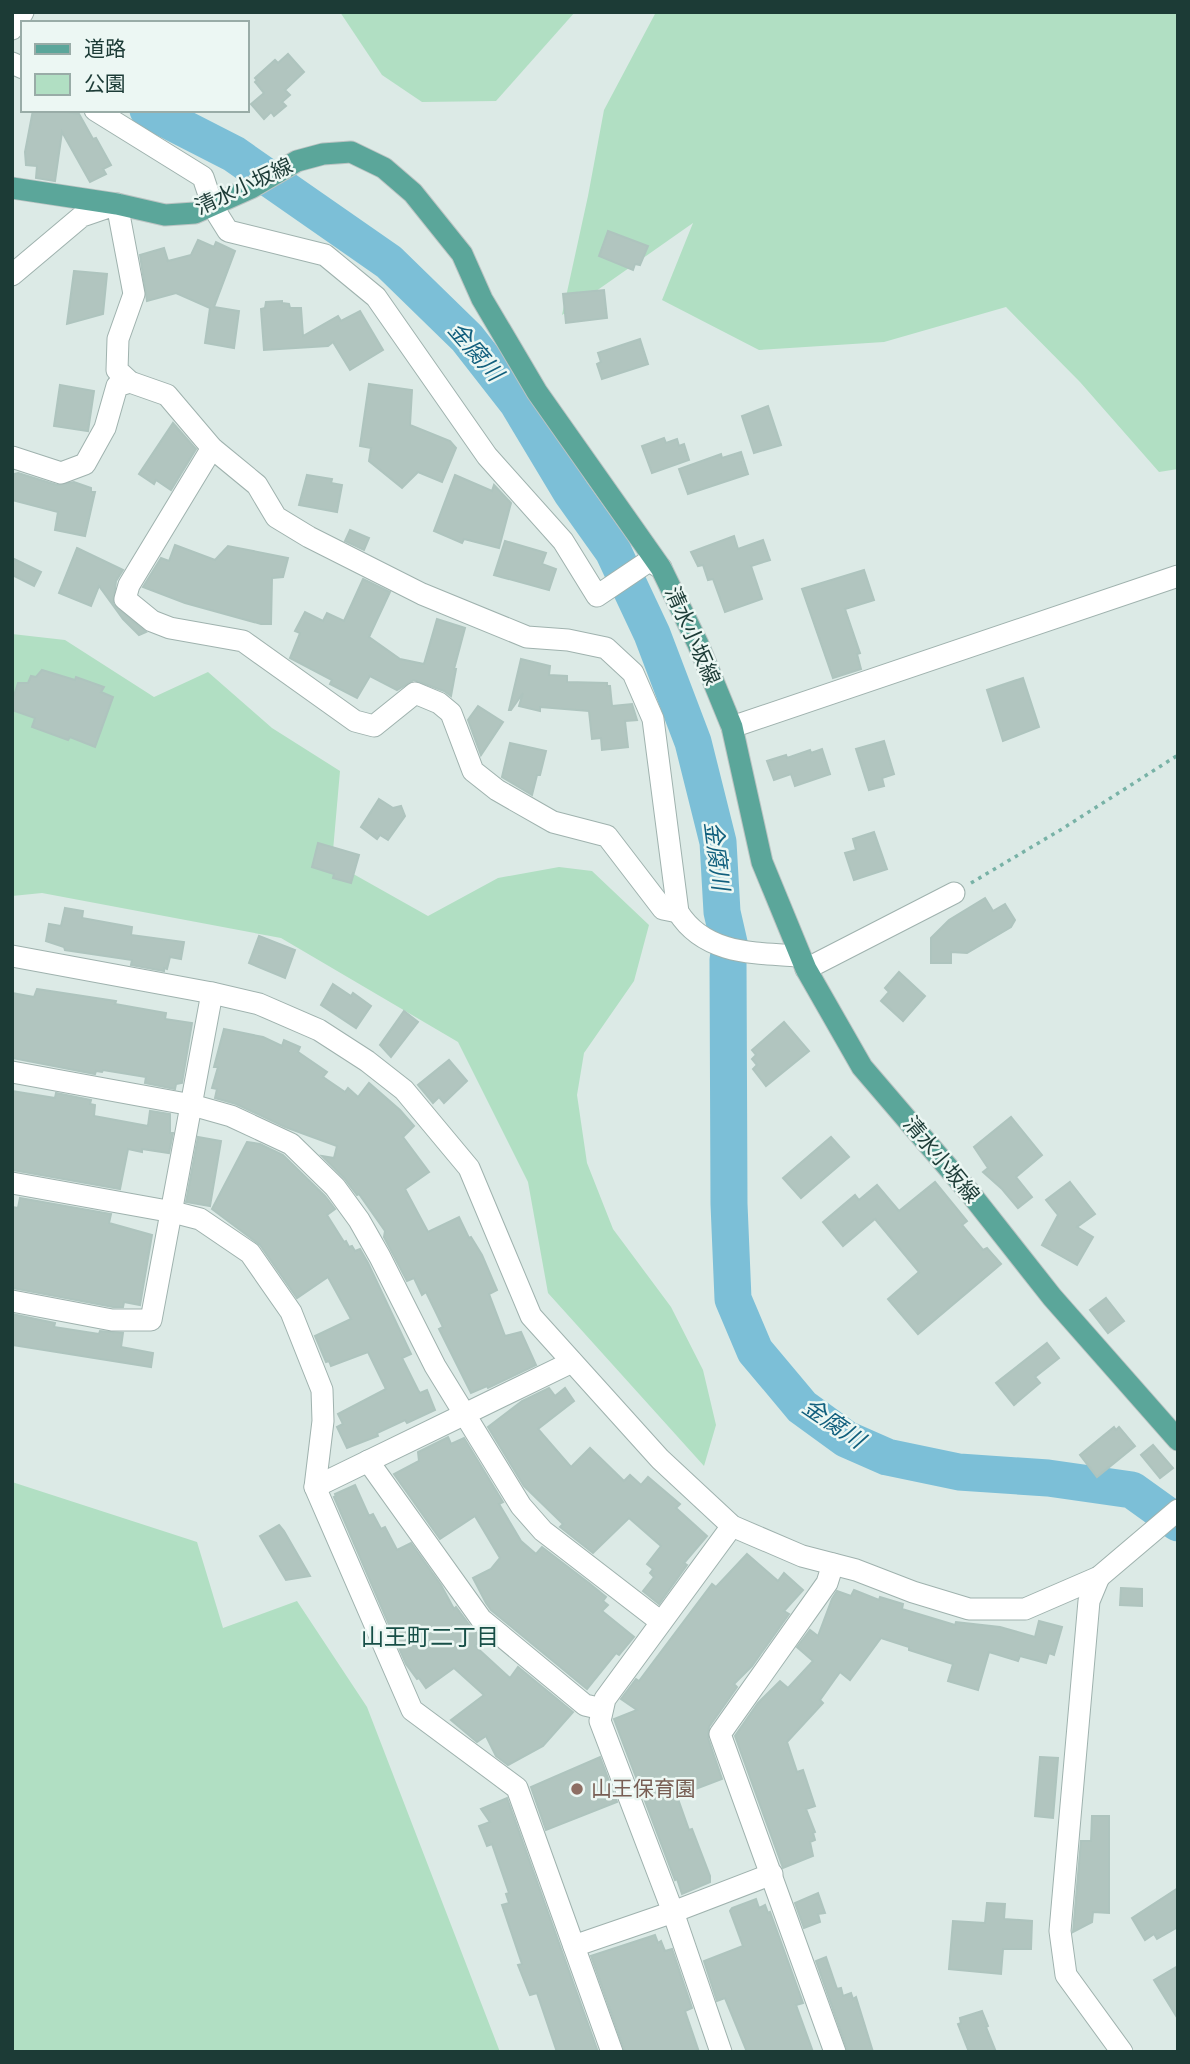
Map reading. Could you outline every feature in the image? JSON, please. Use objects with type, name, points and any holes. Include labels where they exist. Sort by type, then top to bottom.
[{"type":"main road","name":"清水小坂線","points":[[12,188],[117,204],[165,215],[195,213],[220,203],[297,161],[323,154],[351,152],[384,168],[413,193],[462,254],[482,299],[537,392],[655,565],[698,644],[732,727],[762,862],[803,963],[862,1068],[970,1193],[1052,1297],[1178,1440]]},
{"type":"street","points":[[12,29],[23,12]]},
{"type":"street","points":[[98,112],[202,177],[220,203],[228,231],[325,255],[376,297],[487,456],[563,541],[597,596],[655,565]]},
{"type":"street","points":[[12,275],[82,216],[117,204],[134,295],[118,339],[117,370],[130,382],[167,395],[212,448],[257,485],[276,517],[309,537],[422,594],[527,637],[568,640],[606,648],[633,673],[653,719],[683,919]]},
{"type":"street","points":[[12,457],[61,473],[85,464],[105,428],[117,386],[130,382]]},
{"type":"street","points":[[212,448],[129,584],[125,599],[152,621],[170,628],[243,641],[355,721],[373,726],[415,693],[439,703],[451,713],[473,771],[497,790],[553,822],[607,836],[663,909],[683,919],[701,938],[745,953],[803,963],[954,893]]},
{"type":"street","points":[[732,727],[1178,576]]},
{"type":"street","points":[[12,956],[259,1004],[319,1030],[367,1061],[404,1090],[469,1168],[531,1316],[660,1459],[732,1526],[802,1556],[832,1563],[969,1609],[1025,1609],[1098,1577],[1178,1510]]},
{"type":"street","points":[[12,1301],[112,1320],[151,1320],[212,993]]},
{"type":"street","points":[[12,1072],[192,1105],[231,1115],[291,1144],[335,1187],[359,1220],[435,1366],[521,1506],[543,1531],[661,1622]]},
{"type":"street","points":[[12,1183],[200,1219],[250,1254],[291,1312],[322,1390],[323,1421],[315,1487],[412,1710],[517,1788],[612,2052]]},
{"type":"street","points":[[315,1487],[572,1362]]},
{"type":"street","points":[[368,1461],[481,1619],[585,1704],[602,1709]]},
{"type":"street","points":[[721,2052],[673,1912],[600,1721],[606,1699],[732,1526]]},
{"type":"street","points":[[832,1563],[827,1583],[720,1734],[835,2052]]},
{"type":"street","points":[[1098,1577],[1089,1601],[1060,1931],[1066,1975],[1122,2052]]},
{"type":"street","points":[[574,1946],[772,1874]]},
{"type":"path","points":[[954,893],[1062,829],[1178,755]]},
{"type":"green space","points":[[340,12],[575,12],[496,101],[422,102],[382,75]]},
{"type":"green space","points":[[656,12],[1178,12],[1178,469],[1159,472],[1080,382],[1006,307],[884,342],[759,350],[662,300],[693,223],[562,315],[604,110]]},
{"type":"green space","points":[[12,634],[65,640],[154,697],[208,672],[272,728],[340,771],[332,862],[428,916],[498,878],[559,867],[592,871],[649,925],[634,981],[584,1053],[577,1095],[587,1163],[613,1229],[671,1307],[703,1370],[716,1425],[704,1466],[548,1293],[528,1182],[458,1042],[281,938],[42,893],[12,896]]},
{"type":"green space","points":[[12,1482],[197,1542],[223,1628],[297,1601],[367,1707],[500,2052],[12,2052]]},
{"type":"building","points":[[288,54],[304,72],[285,90],[290,95],[282,102],[286,106],[274,116],[271,112],[264,119],[251,104],[264,93],[255,78],[275,60],[278,63]]},
{"type":"building","points":[[33,112],[67,112],[79,114],[111,165],[103,169],[106,174],[90,182],[62,132],[55,181],[36,178],[37,166],[26,165],[25,152]]},
{"type":"building","points":[[608,231],[648,246],[640,265],[635,264],[633,270],[599,256]]},
{"type":"building","points":[[198,240],[214,247],[216,242],[235,251],[214,307],[239,311],[234,348],[205,343],[210,308],[176,293],[147,301],[140,255],[164,248],[168,261],[191,255]]},
{"type":"building","points":[[74,271],[107,274],[103,314],[67,324]]},
{"type":"building","points":[[604,290],[607,318],[566,323],[563,294]]},
{"type":"building","points":[[282,301],[289,304],[290,308],[301,308],[303,336],[338,316],[341,321],[360,311],[383,350],[350,370],[333,342],[328,346],[264,350],[261,309],[265,308],[266,302]]},
{"type":"building","points":[[640,339],[648,364],[602,379],[597,364],[601,362],[598,353]]},
{"type":"building","points":[[369,384],[412,390],[410,425],[450,441],[456,448],[442,482],[418,472],[402,488],[369,461],[371,448],[360,446]]},
{"type":"building","points":[[60,385],[94,391],[88,431],[54,426]]},
{"type":"building","points":[[768,406],[781,445],[754,453],[742,416]]},
{"type":"building","points":[[173,423],[196,449],[171,490],[156,480],[154,484],[139,474]]},
{"type":"building","points":[[664,438],[666,443],[677,439],[679,446],[684,444],[689,460],[652,473],[642,446]]},
{"type":"building","points":[[741,452],[748,474],[688,494],[679,469],[721,454],[722,458]]},
{"type":"building","points":[[14,474],[57,485],[74,482],[91,488],[91,492],[95,492],[85,536],[55,530],[58,512],[12,500],[12,482]]},
{"type":"building","points":[[307,475],[332,479],[331,483],[342,485],[337,512],[299,505]]},
{"type":"building","points":[[455,475],[492,491],[494,485],[511,503],[499,548],[464,539],[462,543],[434,531]]},
{"type":"building","points":[[350,530],[369,538],[364,550],[345,541]]},
{"type":"building","points":[[734,536],[738,549],[763,540],[770,560],[751,566],[762,599],[725,612],[713,579],[708,580],[703,565],[698,566],[691,552]]},
{"type":"building","points":[[505,541],[546,553],[542,564],[556,569],[549,590],[494,575]]},
{"type":"building","points":[[175,545],[215,560],[228,546],[288,558],[283,577],[272,578],[271,624],[261,624],[185,603],[143,587],[161,558],[169,561]]},
{"type":"building","points":[[77,548],[123,570],[116,581],[113,604],[146,632],[139,635],[123,619],[99,586],[91,606],[59,593]]},
{"type":"building","points":[[12,558],[41,572],[34,586],[12,575]]},
{"type":"building","points":[[864,570],[874,600],[845,609],[860,653],[857,654],[861,669],[833,678],[802,589]]},
{"type":"building","points":[[363,579],[390,592],[369,637],[400,659],[424,664],[437,619],[465,628],[454,669],[451,696],[414,680],[397,690],[370,676],[357,698],[330,684],[332,680],[290,658],[300,633],[295,631],[305,612],[323,621],[327,613],[344,621]]},
{"type":"building","points":[[521,659],[550,666],[549,675],[567,676],[567,682],[607,683],[607,686],[610,686],[612,706],[632,704],[637,720],[625,721],[628,747],[602,750],[601,738],[592,739],[589,711],[540,707],[540,711],[519,706],[523,693],[509,710]]},
{"type":"building","points":[[42,670],[75,680],[76,677],[104,687],[101,692],[113,697],[95,747],[32,727],[35,718],[12,710],[18,683],[28,683],[31,676],[36,677]]},
{"type":"building","points":[[1023,678],[1039,727],[1003,741],[987,690]]},
{"type":"building","points":[[478,706],[503,722],[481,755],[468,720]]},
{"type":"building","points":[[884,741],[894,774],[882,778],[884,786],[869,790],[856,749]]},
{"type":"building","points":[[510,743],[546,751],[532,795],[502,777]]},
{"type":"building","points":[[822,749],[830,774],[795,786],[791,774],[774,780],[767,761]]},
{"type":"building","points":[[379,799],[393,808],[401,806],[405,816],[388,840],[380,835],[377,839],[361,827]]},
{"type":"building","points":[[874,832],[887,869],[854,880],[845,853],[856,850],[853,839]]},
{"type":"building","points":[[318,843],[359,855],[351,883],[333,878],[334,874],[312,867]]},
{"type":"building","points":[[985,898],[993,911],[1005,904],[1015,920],[1011,927],[967,953],[951,952],[951,963],[931,963],[931,938],[949,920]]},
{"type":"building","points":[[65,908],[83,911],[82,918],[132,927],[131,935],[184,942],[181,959],[170,957],[164,971],[131,965],[132,960],[65,950],[64,947],[46,941],[49,924],[61,926]]},
{"type":"building","points":[[259,936],[295,950],[285,978],[249,963]]},
{"type":"building","points":[[899,972],[925,996],[903,1021],[881,1001],[889,992],[885,988]]},
{"type":"building","points":[[333,984],[351,996],[353,993],[371,1006],[356,1028],[321,1005]]},
{"type":"building","points":[[37,989],[116,1001],[115,1004],[166,1013],[165,1019],[192,1023],[182,1083],[176,1084],[175,1089],[145,1083],[146,1077],[103,1070],[96,1071],[95,1074],[12,1058],[12,993],[34,997]]},
{"type":"building","points":[[404,1011],[418,1022],[391,1057],[380,1045]]},
{"type":"building","points":[[784,1022],[809,1051],[766,1086],[753,1069],[757,1065],[752,1059],[756,1055],[752,1050]]},
{"type":"building","points":[[224,1029],[263,1037],[282,1046],[284,1040],[300,1047],[298,1052],[327,1072],[323,1077],[345,1092],[348,1088],[358,1097],[369,1083],[400,1110],[414,1126],[403,1137],[429,1172],[405,1189],[428,1232],[459,1217],[469,1238],[471,1237],[482,1255],[497,1290],[489,1294],[505,1336],[521,1332],[536,1365],[488,1388],[487,1386],[471,1393],[439,1329],[443,1327],[426,1292],[422,1295],[414,1278],[407,1281],[384,1237],[385,1231],[359,1194],[357,1195],[322,1156],[334,1158],[337,1146],[285,1127],[236,1104],[215,1098],[217,1089],[212,1088],[218,1067],[214,1067]]},
{"type":"building","points":[[449,1060],[467,1081],[444,1103],[439,1097],[433,1103],[418,1085]]},
{"type":"building","points":[[12,1091],[55,1098],[56,1093],[91,1100],[90,1104],[95,1105],[94,1116],[148,1126],[150,1111],[170,1114],[170,1133],[173,1133],[169,1153],[128,1149],[120,1189],[12,1170]]},
{"type":"building","points":[[1011,1117],[1042,1155],[1016,1177],[1032,1197],[1018,1208],[983,1172],[988,1168],[974,1147]]},
{"type":"building","points":[[198,1137],[221,1141],[210,1206],[186,1202]]},
{"type":"building","points":[[831,1137],[849,1157],[801,1198],[783,1178]]},
{"type":"building","points":[[247,1142],[260,1144],[283,1155],[335,1209],[327,1215],[344,1242],[355,1251],[360,1249],[368,1263],[411,1354],[402,1358],[420,1393],[427,1390],[435,1410],[407,1423],[405,1420],[377,1433],[378,1436],[347,1448],[337,1427],[343,1424],[338,1414],[386,1389],[368,1352],[331,1366],[329,1361],[326,1362],[315,1336],[351,1319],[328,1277],[297,1298],[260,1245],[212,1209]]},
{"type":"building","points":[[935,1182],[967,1221],[962,1225],[983,1250],[987,1248],[1001,1264],[918,1334],[888,1299],[919,1272],[875,1219],[843,1246],[823,1222],[855,1195],[859,1200],[877,1185],[899,1211]]},
{"type":"building","points":[[1070,1182],[1095,1214],[1077,1227],[1093,1237],[1077,1265],[1042,1245],[1058,1215],[1046,1200]]},
{"type":"building","points":[[20,1198],[111,1214],[109,1223],[152,1235],[140,1305],[124,1302],[123,1307],[113,1307],[12,1288],[12,1207],[18,1208]]},
{"type":"building","points":[[1106,1298],[1124,1321],[1108,1333],[1090,1310]]},
{"type":"building","points":[[12,1314],[55,1323],[54,1327],[99,1334],[100,1331],[123,1333],[121,1347],[153,1353],[151,1367],[12,1345]]},
{"type":"building","points":[[1047,1343],[1059,1358],[1035,1377],[1040,1383],[1014,1405],[996,1383]]},
{"type":"building","points":[[549,1388],[555,1396],[565,1388],[574,1401],[538,1429],[571,1467],[590,1448],[624,1481],[630,1475],[641,1485],[648,1477],[680,1504],[676,1508],[707,1536],[684,1563],[687,1565],[659,1604],[643,1591],[654,1577],[650,1573],[653,1569],[647,1564],[661,1546],[629,1518],[593,1553],[560,1527],[563,1524],[524,1486],[488,1427],[522,1401]]},
{"type":"building","points":[[1114,1427],[1116,1430],[1119,1427],[1135,1446],[1097,1477],[1080,1455]]},
{"type":"building","points":[[448,1437],[451,1444],[464,1438],[503,1502],[499,1504],[521,1541],[536,1554],[542,1547],[606,1597],[603,1601],[608,1605],[602,1611],[634,1637],[619,1655],[616,1653],[587,1689],[486,1603],[473,1578],[491,1569],[500,1558],[475,1516],[440,1539],[394,1474],[419,1461],[418,1452]]},
{"type":"building","points":[[1153,1445],[1173,1468],[1160,1478],[1141,1455]]},
{"type":"building","points":[[355,1485],[369,1516],[373,1514],[381,1529],[385,1527],[397,1550],[411,1543],[441,1585],[454,1609],[456,1607],[482,1638],[475,1646],[510,1678],[518,1667],[573,1712],[543,1746],[508,1765],[496,1756],[486,1736],[477,1742],[451,1720],[484,1695],[454,1668],[426,1688],[406,1664],[334,1497],[335,1494]]},
{"type":"building","points":[[279,1525],[310,1576],[286,1580],[260,1536]]},
{"type":"building","points":[[747,1554],[778,1581],[784,1573],[803,1590],[784,1611],[789,1614],[752,1666],[734,1684],[737,1687],[709,1727],[708,1738],[722,1779],[677,1796],[710,1876],[710,1882],[682,1894],[614,1719],[637,1710],[621,1699],[636,1679],[639,1681],[712,1584],[716,1587]]},
{"type":"building","points":[[1121,1588],[1142,1589],[1142,1606],[1120,1605]]},
{"type":"building","points":[[854,1590],[879,1600],[880,1597],[903,1604],[902,1609],[955,1625],[956,1622],[1000,1627],[1035,1637],[1039,1621],[1062,1627],[1054,1655],[1049,1653],[1046,1663],[1020,1656],[1018,1661],[989,1652],[978,1690],[948,1681],[953,1664],[881,1638],[850,1680],[840,1672],[820,1700],[823,1703],[787,1742],[797,1772],[803,1770],[815,1806],[806,1809],[815,1832],[815,1840],[810,1842],[813,1856],[783,1868],[735,1736],[758,1703],[780,1681],[788,1688],[813,1661],[797,1647],[810,1630],[818,1636],[837,1591],[851,1596]]},
{"type":"building","points":[[600,1757],[617,1802],[546,1830],[531,1787]]},
{"type":"building","points":[[1040,1757],[1058,1758],[1053,1818],[1035,1816]]},
{"type":"building","points":[[507,1798],[598,2052],[557,2052],[537,1993],[530,1995],[518,1965],[522,1964],[502,1905],[509,1903],[506,1894],[509,1893],[492,1844],[487,1846],[479,1826],[490,1822],[481,1809]]},
{"type":"building","points":[[1092,1816],[1109,1816],[1109,1913],[1093,1912],[1092,1922],[1073,1932],[1081,1841],[1091,1841]]},
{"type":"building","points":[[1178,1888],[1178,1927],[1157,1939],[1154,1934],[1145,1940],[1132,1918]]},
{"type":"building","points":[[818,1893],[825,1913],[818,1914],[820,1922],[804,1928],[795,1903]]},
{"type":"building","points":[[756,1899],[759,1908],[765,1905],[768,1913],[770,1912],[803,2003],[796,2005],[813,2052],[747,2052],[725,1998],[717,2001],[704,1961],[743,1946],[730,1911]]},
{"type":"building","points":[[987,1903],[1005,1904],[1004,1919],[1032,1921],[1031,1949],[1003,1949],[1001,1974],[949,1969],[953,1921],[985,1923]]},
{"type":"building","points":[[655,1935],[665,1951],[672,1949],[692,2008],[685,2011],[699,2052],[625,2052],[591,1956]]},
{"type":"building","points":[[826,1957],[837,1989],[841,1988],[843,1996],[851,1993],[853,1999],[856,1997],[873,2052],[848,2052],[816,1961]]},
{"type":"building","points":[[1178,1966],[1178,2019],[1154,1980]]},
{"type":"building","points":[[982,2011],[996,2052],[969,2052],[958,2024],[961,2023],[960,2018]]},
{"type":"waterway","name":"金腐川","points":[[152,112],[234,154],[389,262],[467,338],[517,402],[571,492],[613,551],[652,634],[693,742],[718,842],[722,912],[730,947],[729,1204],[733,1299],[755,1351],[802,1407],[846,1439],[887,1457],[959,1472],[1048,1478],[1132,1490],[1178,1523]]},
{"type":"place","name":"山王保育園","points":[[577,1789]]},
{"type":"district","name":"山王町二丁目","points":[[430,1638]]}]
